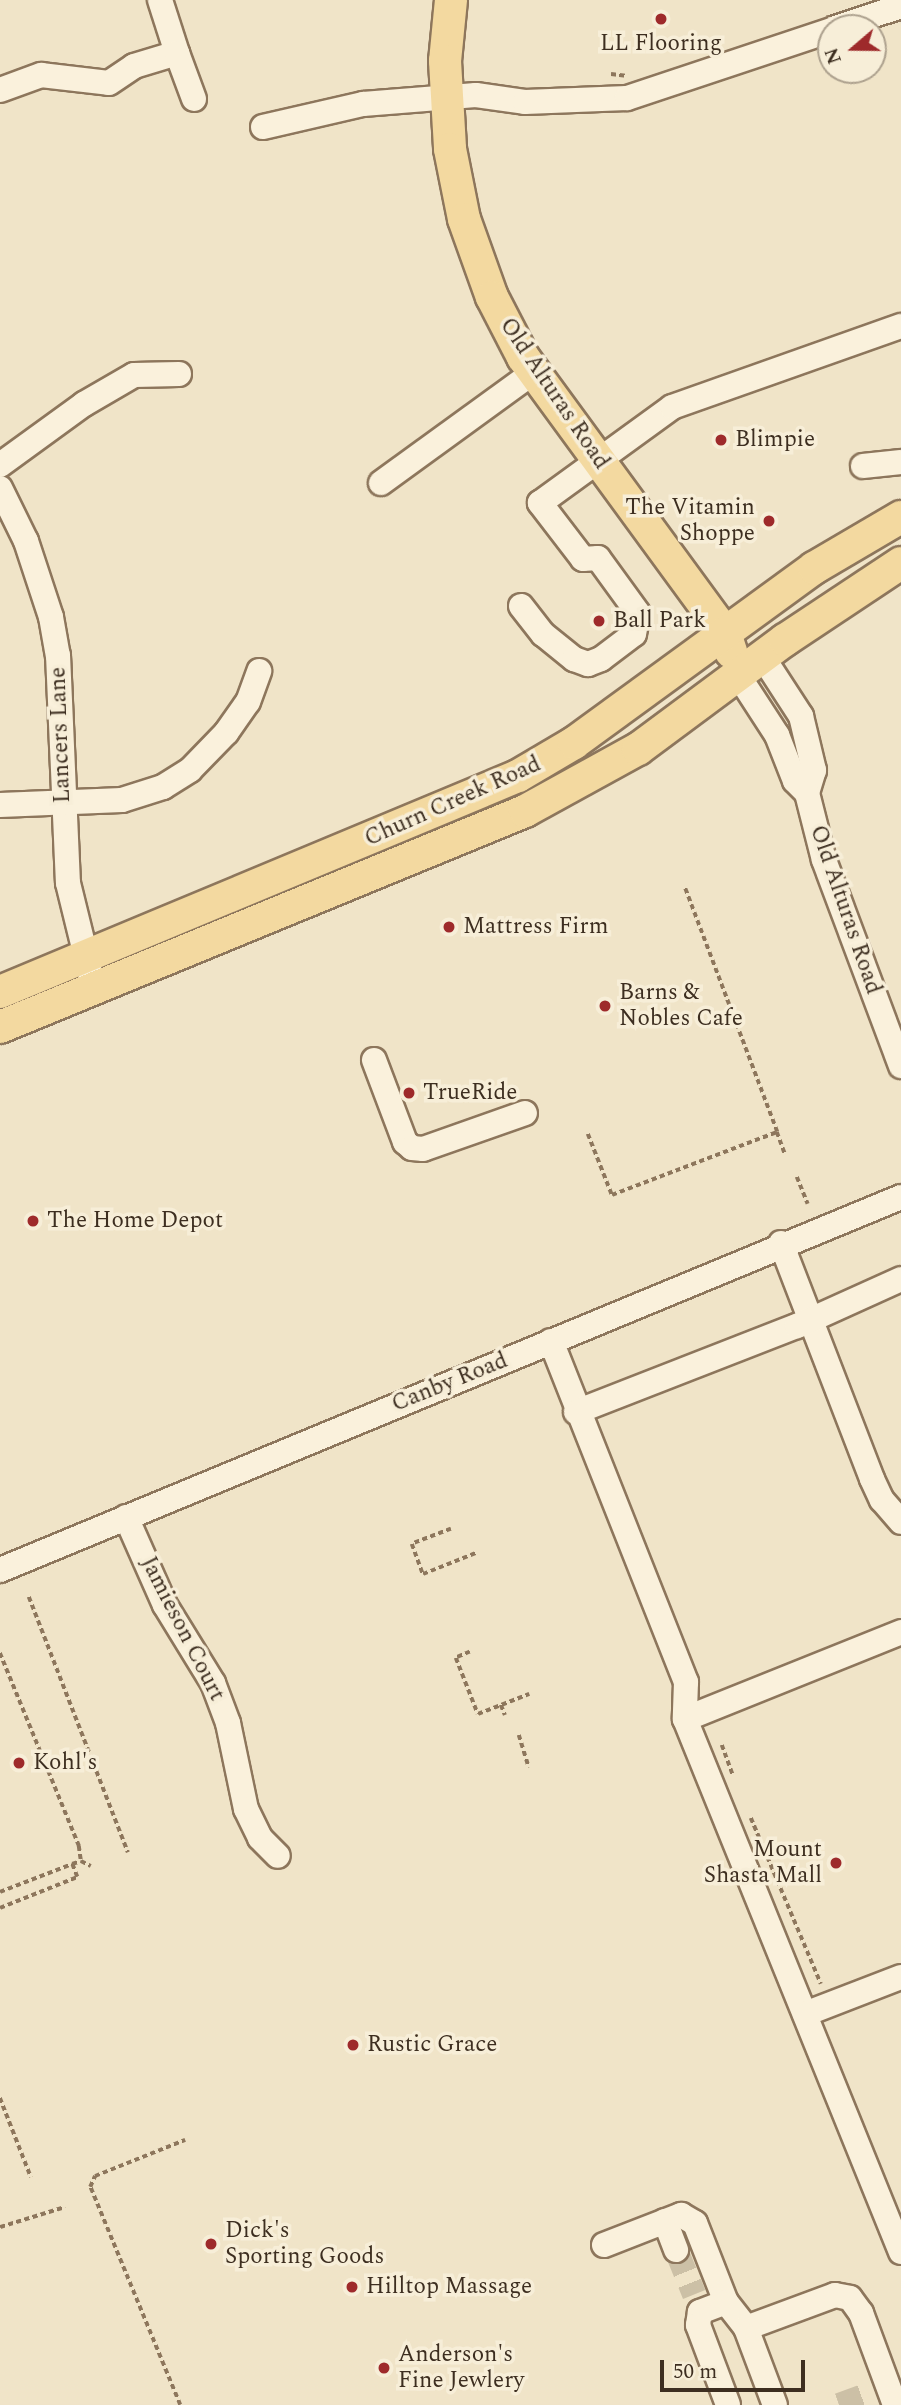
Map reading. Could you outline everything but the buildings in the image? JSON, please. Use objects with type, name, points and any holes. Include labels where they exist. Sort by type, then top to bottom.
[{"type":"main road","name":"Old Alturas Road","points":[[451,0],[445,98],[453,172],[472,248],[498,311],[534,372],[725,633],[737,675]]},
{"type":"main road","name":"Churn Creek Road","points":[[0,992],[518,776],[574,743],[814,568],[901,517]]},
{"type":"main road","name":"Churn Creek Road","points":[[0,1027],[525,811],[604,771],[762,656],[901,563]]},
{"type":"main road","name":"Old Alturas Road","points":[[725,633],[762,656]]},
{"type":"street","points":[[160,0],[194,99]]},
{"type":"street","points":[[877,14],[901,6]]},
{"type":"street","points":[[263,127],[363,104],[476,94],[525,102],[627,98],[817,34]]},
{"type":"street","points":[[0,90],[41,75],[78,79],[103,63],[134,66],[177,53]]},
{"type":"street","points":[[521,606],[543,634],[587,664],[627,640],[638,626],[638,613],[598,558],[583,559],[540,503],[679,404],[901,326]]},
{"type":"street","points":[[381,483],[534,372]]},
{"type":"street","points":[[0,465],[121,382],[145,374],[179,374]]},
{"type":"street","points":[[863,466],[901,462]]},
{"type":"street","name":"Lancers Lane","points":[[0,488],[26,541],[51,617],[58,655],[68,883],[94,989]]},
{"type":"street","name":"Old Alturas Road","points":[[762,656],[801,716],[814,770],[807,793]]},
{"type":"street","points":[[0,805],[131,799],[175,780],[226,733],[248,702],[259,671]]},
{"type":"street","name":"Old Alturas Road","points":[[737,675],[777,735],[795,781],[807,793],[824,860],[901,1066]]},
{"type":"street","points":[[374,1060],[405,1142],[412,1148],[423,1149],[525,1113]]},
{"type":"street","name":"Canby Road","points":[[0,1570],[781,1243],[901,1197]]},
{"type":"street","points":[[781,1243],[872,1479],[882,1500],[901,1522]]},
{"type":"street","points":[[576,1412],[811,1320],[901,1279]]},
{"type":"street","points":[[551,1341],[576,1412],[685,1682],[685,1719],[901,2252]]},
{"type":"street","name":"Jamieson Court","points":[[126,1517],[165,1605],[213,1683],[228,1723],[246,1809],[260,1838],[278,1856]]},
{"type":"street","points":[[685,1719],[901,1632]]},
{"type":"street","points":[[805,2014],[901,1977]]},
{"type":"street","points":[[604,2245],[681,2215],[695,2223],[726,2302],[746,2328],[775,2405]]},
{"type":"street","points":[[665,2221],[676,2250]]},
{"type":"street","points":[[746,2328],[835,2295],[850,2298],[861,2313],[894,2405]]},
{"type":"street","points":[[726,2302],[697,2303],[698,2325],[728,2405]]},
{"type":"path","points":[[684,887],[785,1154]]},
{"type":"path","points":[[588,1134],[611,1195],[777,1132]]},
{"type":"path","points":[[797,1177],[808,1204]]},
{"type":"path","points":[[451,1529],[412,1544],[423,1574],[478,1552]]},
{"type":"path","points":[[29,1597],[128,1852]]},
{"type":"path","points":[[0,1653],[79,1846],[80,1861]]},
{"type":"path","points":[[470,1653],[456,1658],[478,1714],[529,1694]]},
{"type":"path","points":[[500,1705],[505,1715]]},
{"type":"path","points":[[519,1735],[529,1767]]},
{"type":"path","points":[[722,1745],[735,1779]]},
{"type":"path","points":[[750,1815],[808,1959],[825,1986]]},
{"type":"path","points":[[0,1892],[80,1861],[91,1867]]},
{"type":"path","points":[[0,1908],[77,1877],[72,1864]]},
{"type":"path","points":[[0,2098],[31,2178]]},
{"type":"path","points":[[180,2405],[90,2187],[95,2176],[184,2140]]},
{"type":"path","points":[[43,2207],[46,2214]]},
{"type":"path","points":[[0,2227],[65,2207]]},
{"type":"tunnel","points":[[676,2250],[694,2294]]},
{"type":"tunnel","points":[[839,2405],[869,2394]]},
{"type":"place","name":"LL Flooring","points":[[661,19]]},
{"type":"place","name":"Blimpie","points":[[721,440]]},
{"type":"place","name":"The Vitamin Shoppe","points":[[769,521]]},
{"type":"place","name":"Ball Park","points":[[599,621]]},
{"type":"place","name":"Mattress Firm","points":[[449,927]]},
{"type":"place","name":"Barns & Nobles Cafe","points":[[605,1006]]},
{"type":"place","name":"TrueRide","points":[[409,1093]]},
{"type":"place","name":"The Home Depot","points":[[33,1221]]},
{"type":"place","name":"Kohl's","points":[[19,1763]]},
{"type":"place","name":"Mount Shasta Mall","points":[[836,1863]]},
{"type":"place","name":"Rustic Grace","points":[[353,2045]]},
{"type":"place","name":"Dick's Sporting Goods","points":[[211,2244]]},
{"type":"place","name":"Hilltop Massage","points":[[352,2287]]},
{"type":"place","name":"Anderson's Fine Jewlery","points":[[384,2368]]}]
